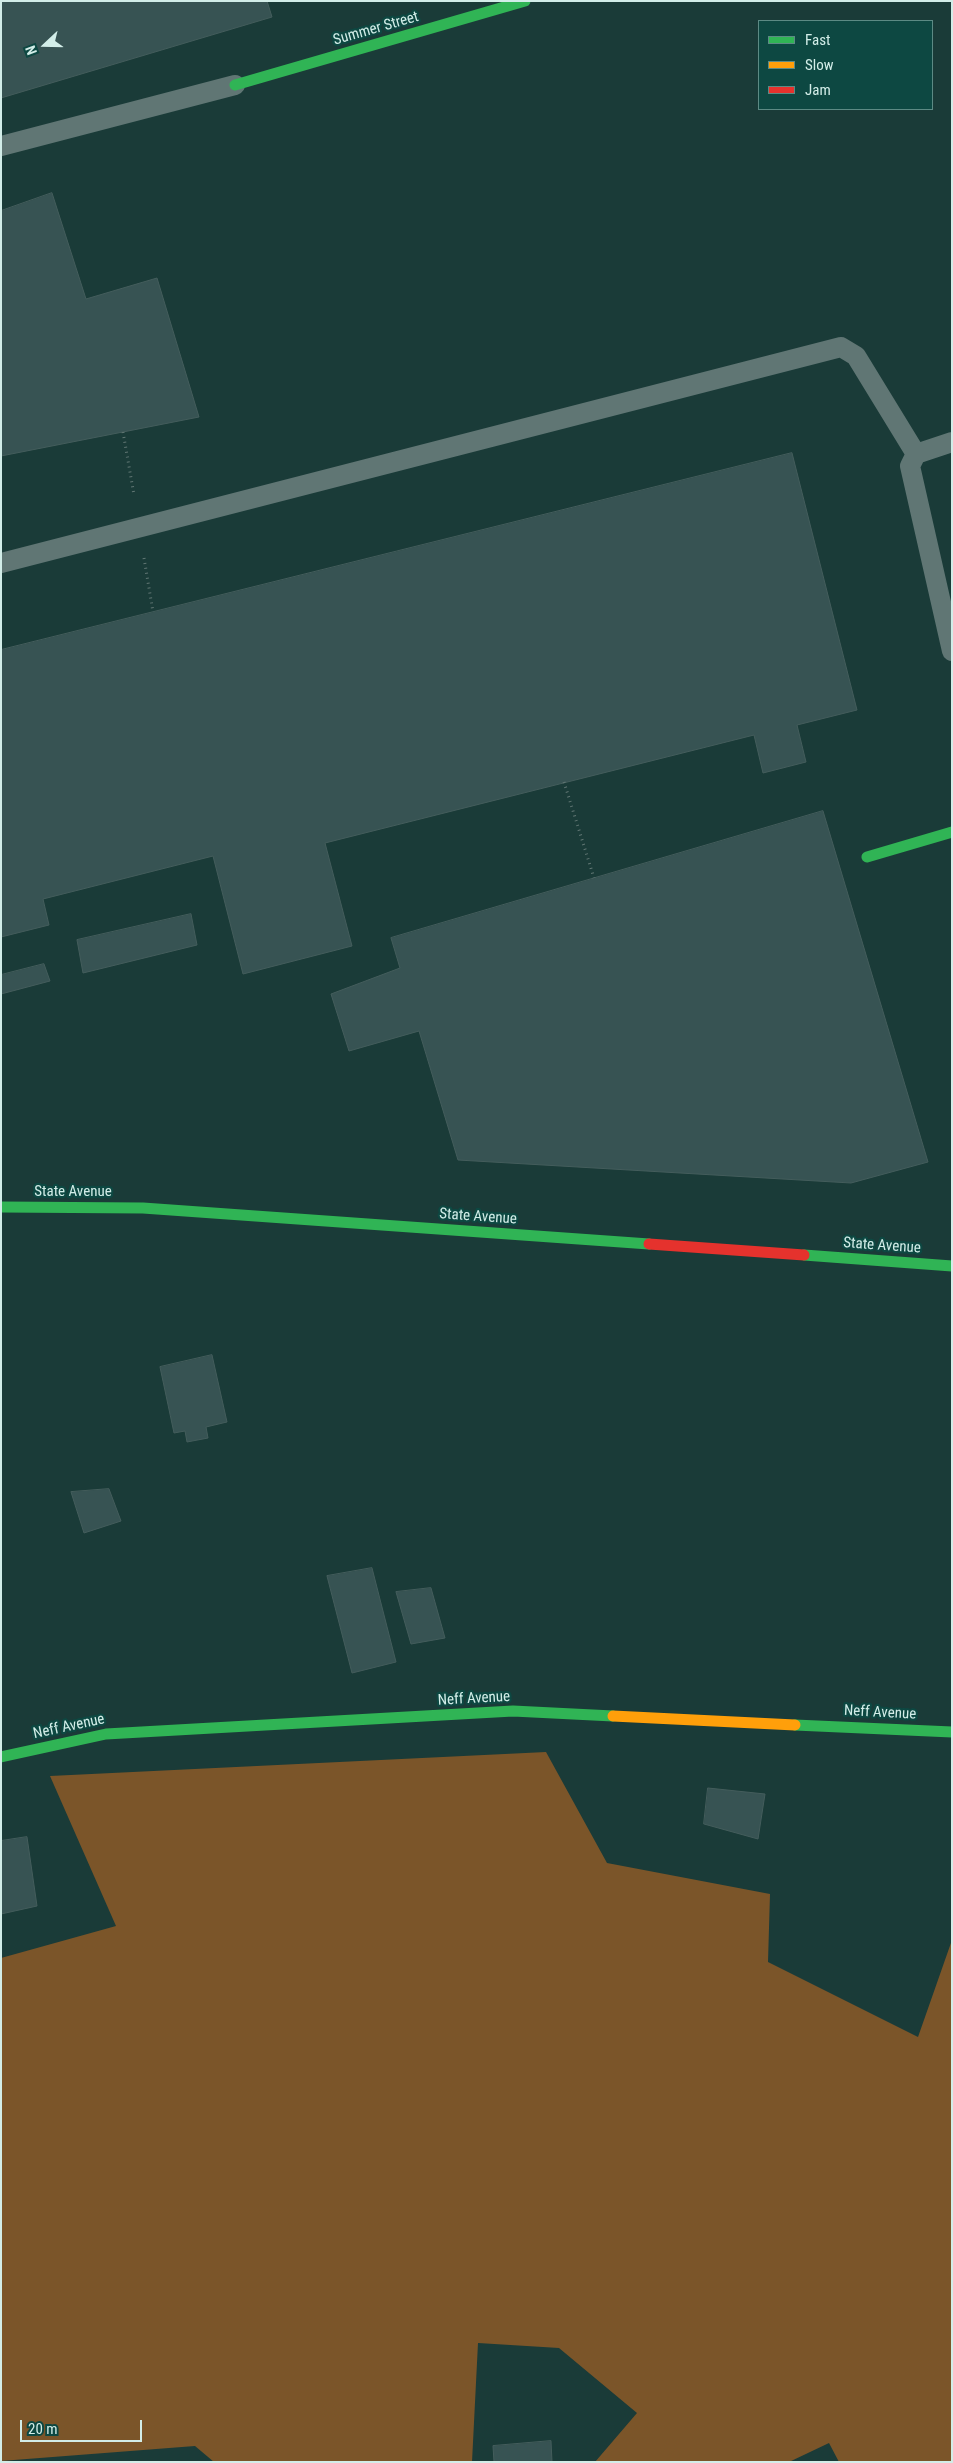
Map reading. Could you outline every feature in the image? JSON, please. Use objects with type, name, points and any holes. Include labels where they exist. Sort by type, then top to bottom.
[{"type":"street","name":"Summer Street","points":[[235,86],[525,1]]},
{"type":"street","points":[[867,857],[952,832]]},
{"type":"street","name":"State Avenue","points":[[1,1207],[143,1208],[952,1266]]},
{"type":"street","name":"Neff Avenue","points":[[1,1757],[106,1734],[513,1711],[952,1732]]},
{"type":"lane","points":[[1,146],[235,86]]},
{"type":"lane","points":[[1,563],[841,347],[856,356],[916,454]]},
{"type":"lane","points":[[952,442],[916,454],[910,466],[952,651]]},
{"type":"path","points":[[564,782],[594,878]]},
{"type":"shaded area","points":[[546,1752],[607,1863],[770,1894],[768,1962],[918,2037],[952,1940],[952,2462],[839,2462],[829,2443],[789,2462],[595,2462],[637,2413],[559,2348],[478,2343],[472,2462],[214,2462],[195,2446],[1,2461],[1,1958],[116,1926],[50,1776]]},
{"type":"building","points":[[1,1],[267,1],[272,17],[1,98]]},
{"type":"building","points":[[52,193],[86,299],[157,278],[199,417],[1,456],[1,211]]},
{"type":"building","points":[[792,453],[857,710],[797,725],[806,762],[763,773],[754,735],[325,843],[352,946],[243,974],[213,856],[43,899],[49,925],[1,937],[1,650]]},
{"type":"building","points":[[823,811],[928,1162],[851,1183],[458,1160],[419,1031],[349,1051],[331,994],[400,968],[391,938]]},
{"type":"building","points":[[191,914],[197,945],[83,973],[77,940]]},
{"type":"building","points":[[44,964],[50,981],[1,994],[1,975]]},
{"type":"building","points":[[212,1355],[227,1422],[206,1427],[208,1438],[187,1442],[185,1431],[174,1433],[160,1367]]},
{"type":"building","points":[[109,1489],[121,1521],[84,1533],[71,1492]]},
{"type":"building","points":[[372,1568],[396,1662],[352,1673],[327,1576]]},
{"type":"building","points":[[431,1588],[445,1638],[411,1644],[396,1592]]},
{"type":"building","points":[[708,1788],[765,1794],[758,1839],[704,1824]]},
{"type":"building","points":[[27,1837],[37,1906],[1,1914],[1,1841]]},
{"type":"building","points":[[551,2441],[552,2462],[494,2462],[493,2446]]},
{"type":"traffic: fast","points":[[235,85],[525,1]]},
{"type":"traffic: fast","points":[[867,857],[952,832]]},
{"type":"traffic: fast","points":[[1,1207],[143,1208],[649,1244]]},
{"type":"traffic: fast","points":[[804,1255],[952,1266]]},
{"type":"traffic: fast","points":[[1,1757],[106,1734],[513,1711],[613,1716]]},
{"type":"traffic: fast","points":[[795,1725],[952,1732]]},
{"type":"traffic: slow","points":[[613,1716],[795,1725]]},
{"type":"traffic: jam","points":[[649,1244],[804,1255]]}]
